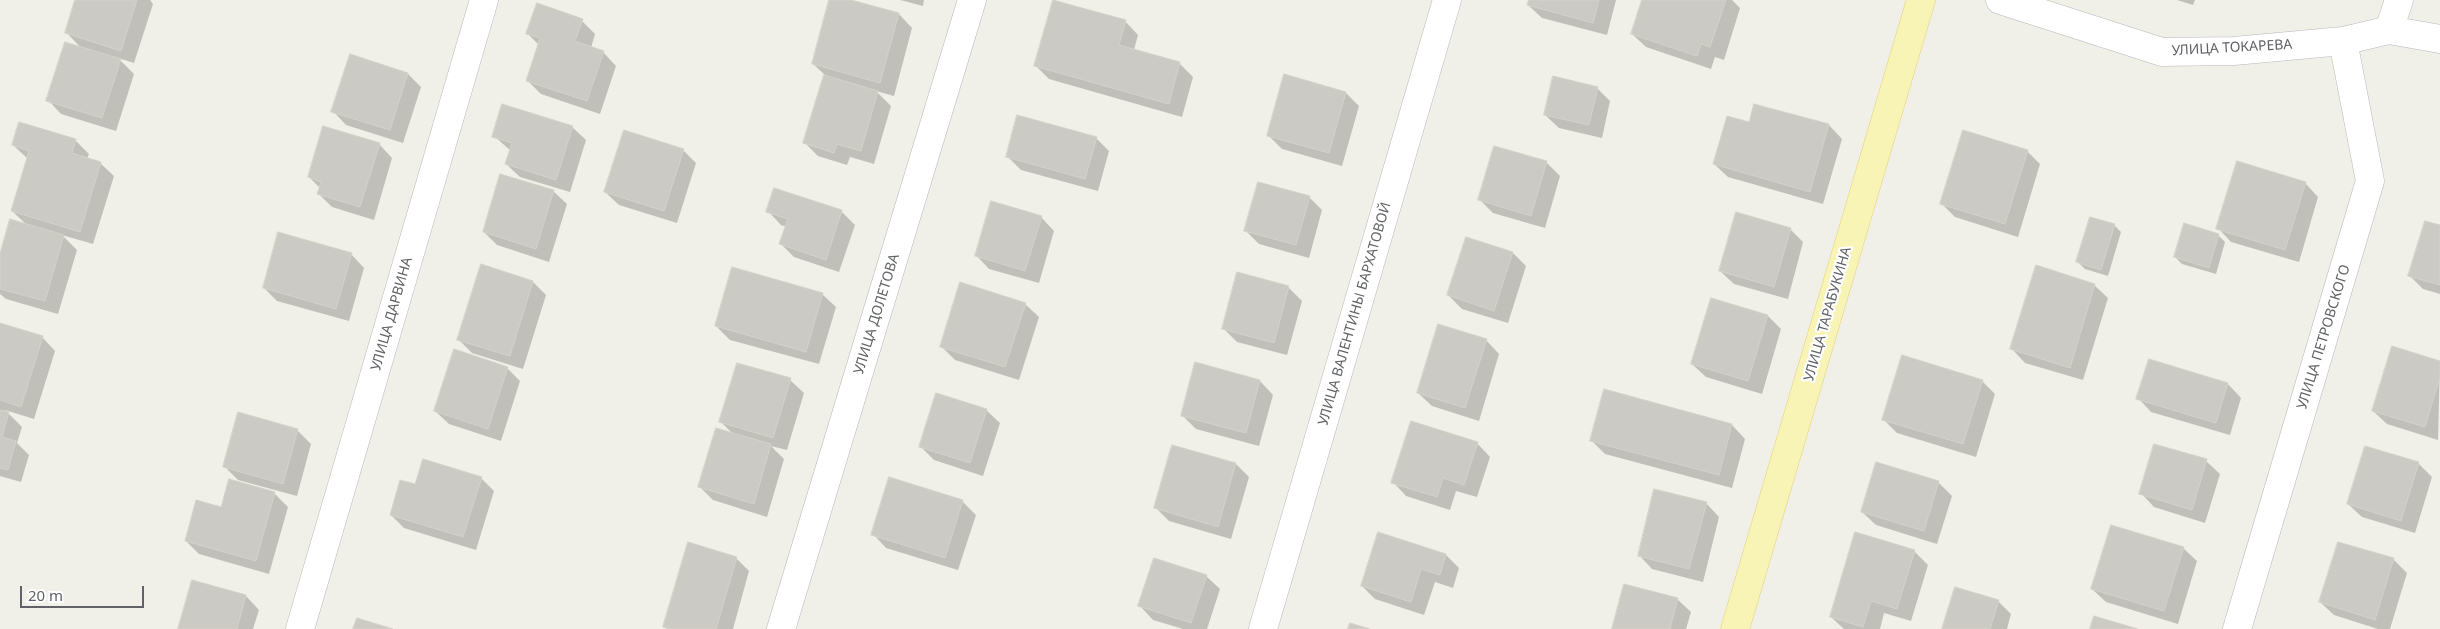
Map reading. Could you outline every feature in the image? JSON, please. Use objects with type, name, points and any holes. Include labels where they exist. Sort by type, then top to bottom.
[{"type":"main road","name":"УЛИЦА ТАРАБУКИНА","points":[[1735,629],[1921,0]]},
{"type":"street","name":"УЛИЦА ДАРВИНА","points":[[300,629],[484,0]]},
{"type":"street","name":"УЛИЦА ДОЛЕТОВА","points":[[782,629],[972,0]]},
{"type":"street","name":"УЛИЦА ВАЛЕНТИНЫ БАРХАТОВОЙ","points":[[1263,629],[1447,0]]},
{"type":"street","name":"УЛИЦА ТОКАРЕВА","points":[[2000,0],[2162,52],[2234,51],[2343,41],[2389,30],[2440,38]]},
{"type":"street","points":[[2389,30],[2399,0]]},
{"type":"street","name":"УЛИЦА ПЕТРОВСКОГО","points":[[2237,629],[2370,181],[2343,41]]},
{"type":"building","points":[[75,0],[137,0],[121,51],[65,33]]},
{"type":"building","points":[[829,0],[851,0],[899,13],[880,83],[812,64]]},
{"type":"building","points":[[1053,0],[1126,20],[1119,45],[1180,62],[1169,104],[1034,66]]},
{"type":"building","points":[[1529,0],[1599,0],[1593,23],[1527,5]]},
{"type":"building","points":[[1642,0],[1726,0],[1710,47],[1701,44],[1697,56],[1631,34]]},
{"type":"building","points":[[537,3],[583,19],[575,41],[604,51],[587,101],[526,81],[540,38],[526,34]]},
{"type":"building","points":[[65,42],[121,59],[102,118],[46,101]]},
{"type":"building","points":[[350,54],[408,73],[390,130],[331,112]]},
{"type":"building","points":[[1284,74],[1346,92],[1329,153],[1267,136]]},
{"type":"building","points":[[824,75],[878,91],[861,151],[837,144],[834,153],[803,143]]},
{"type":"building","points":[[1553,76],[1598,87],[1589,125],[1544,115]]},
{"type":"building","points":[[502,104],[573,126],[556,180],[505,164],[512,143],[492,137]]},
{"type":"building","points":[[1754,104],[1829,124],[1810,192],[1713,164],[1727,116],[1749,122]]},
{"type":"building","points":[[1017,115],[1097,137],[1085,179],[1006,157]]},
{"type":"building","points":[[19,122],[76,139],[72,153],[101,162],[80,232],[11,211],[29,151],[12,145]]},
{"type":"building","points":[[323,126],[380,143],[360,207],[317,194],[321,182],[308,177]]},
{"type":"building","points":[[624,130],[684,149],[664,211],[604,192]]},
{"type":"building","points":[[1963,130],[2028,150],[2005,224],[1940,204]]},
{"type":"building","points":[[1494,146],[1547,161],[1531,216],[1478,200]]},
{"type":"building","points":[[2237,161],[2306,182],[2285,250],[2216,229]]},
{"type":"building","points":[[500,174],[554,190],[536,249],[483,232]]},
{"type":"building","points":[[1258,182],[1310,196],[1296,245],[1244,231]]},
{"type":"building","points":[[774,188],[842,210],[826,260],[779,244],[788,219],[766,212]]},
{"type":"building","points":[[991,201],[1042,216],[1025,271],[975,256]]},
{"type":"building","points":[[1736,212],[1791,228],[1774,287],[1719,271]]},
{"type":"building","points":[[2090,217],[2115,224],[2101,270],[2076,262]]},
{"type":"building","points":[[10,219],[64,235],[45,301],[0,289],[0,254]]},
{"type":"building","points":[[2425,221],[2440,225],[2440,285],[2408,276]]},
{"type":"building","points":[[2184,223],[2219,234],[2209,268],[2174,257]]},
{"type":"building","points":[[278,232],[352,253],[336,309],[263,288]]},
{"type":"building","points":[[1466,237],[1513,252],[1494,311],[1447,295]]},
{"type":"building","points":[[481,264],[533,281],[510,356],[457,340]]},
{"type":"building","points":[[2036,265],[2095,284],[2070,368],[2010,349]]},
{"type":"building","points":[[732,267],[823,293],[806,352],[715,326]]},
{"type":"building","points":[[1237,272],[1289,286],[1274,343],[1222,329]]},
{"type":"building","points":[[960,282],[1026,303],[1005,367],[940,347]]},
{"type":"building","points":[[1711,298],[1768,315],[1748,381],[1691,364]]},
{"type":"building","points":[[0,323],[43,336],[21,407],[0,400]]},
{"type":"building","points":[[1438,324],[1487,339],[1465,408],[1417,393]]},
{"type":"building","points":[[2392,346],[2440,361],[2440,377],[2425,427],[2372,411]]},
{"type":"building","points":[[454,349],[508,367],[488,429],[434,411]]},
{"type":"building","points":[[1902,355],[1983,380],[1963,444],[1882,420]]},
{"type":"building","points":[[2149,359],[2228,383],[2216,423],[2136,399]]},
{"type":"building","points":[[1195,362],[1260,380],[1246,433],[1181,416]]},
{"type":"building","points":[[737,363],[791,378],[773,438],[719,422]]},
{"type":"building","points":[[1604,389],[1732,424],[1719,475],[1590,441]]},
{"type":"building","points":[[936,393],[987,409],[970,463],[919,447]]},
{"type":"building","points":[[0,410],[9,412],[2,437],[16,441],[8,470],[0,468]]},
{"type":"building","points":[[238,412],[298,429],[283,484],[223,467]]},
{"type":"building","points":[[1411,421],[1478,442],[1464,485],[1443,478],[1437,497],[1391,483]]},
{"type":"building","points":[[716,428],[771,444],[754,504],[698,487]]},
{"type":"building","points":[[2154,444],[2207,459],[2192,510],[2139,494]]},
{"type":"building","points":[[1172,445],[1236,463],[1218,527],[1154,508]]},
{"type":"building","points":[[2365,446],[2419,462],[2401,521],[2347,504]]},
{"type":"building","points":[[423,459],[482,477],[463,537],[390,515],[400,480],[415,484]]},
{"type":"building","points":[[1876,462],[1939,481],[1924,531],[1861,512]]},
{"type":"building","points":[[889,477],[963,500],[945,558],[871,535]]},
{"type":"building","points":[[229,479],[275,492],[256,561],[185,541],[196,500],[221,507]]},
{"type":"building","points":[[1654,489],[1707,502],[1689,569],[1638,556]]},
{"type":"building","points":[[2111,525],[2184,547],[2164,611],[2091,589]]},
{"type":"building","points":[[1378,532],[1446,554],[1440,575],[1421,569],[1411,602],[1361,586]]},
{"type":"building","points":[[1855,532],[1915,550],[1897,609],[1871,601],[1863,627],[1830,617]]},
{"type":"building","points":[[688,542],[737,557],[716,629],[671,629],[663,627]]},
{"type":"building","points":[[2338,542],[2394,558],[2375,620],[2319,602]]},
{"type":"building","points":[[1154,558],[1207,575],[1191,623],[1138,606]]},
{"type":"building","points":[[192,580],[246,595],[237,629],[178,629]]},
{"type":"building","points":[[1624,584],[1678,598],[1670,629],[1612,629]]},
{"type":"building","points":[[1955,587],[1999,600],[1990,629],[1942,629]]},
{"type":"building","points":[[2094,616],[2138,629],[2090,629]]},
{"type":"building","points":[[357,618],[393,629],[353,629]]},
{"type":"building","points":[[1350,623],[1370,629],[1348,629]]}]
